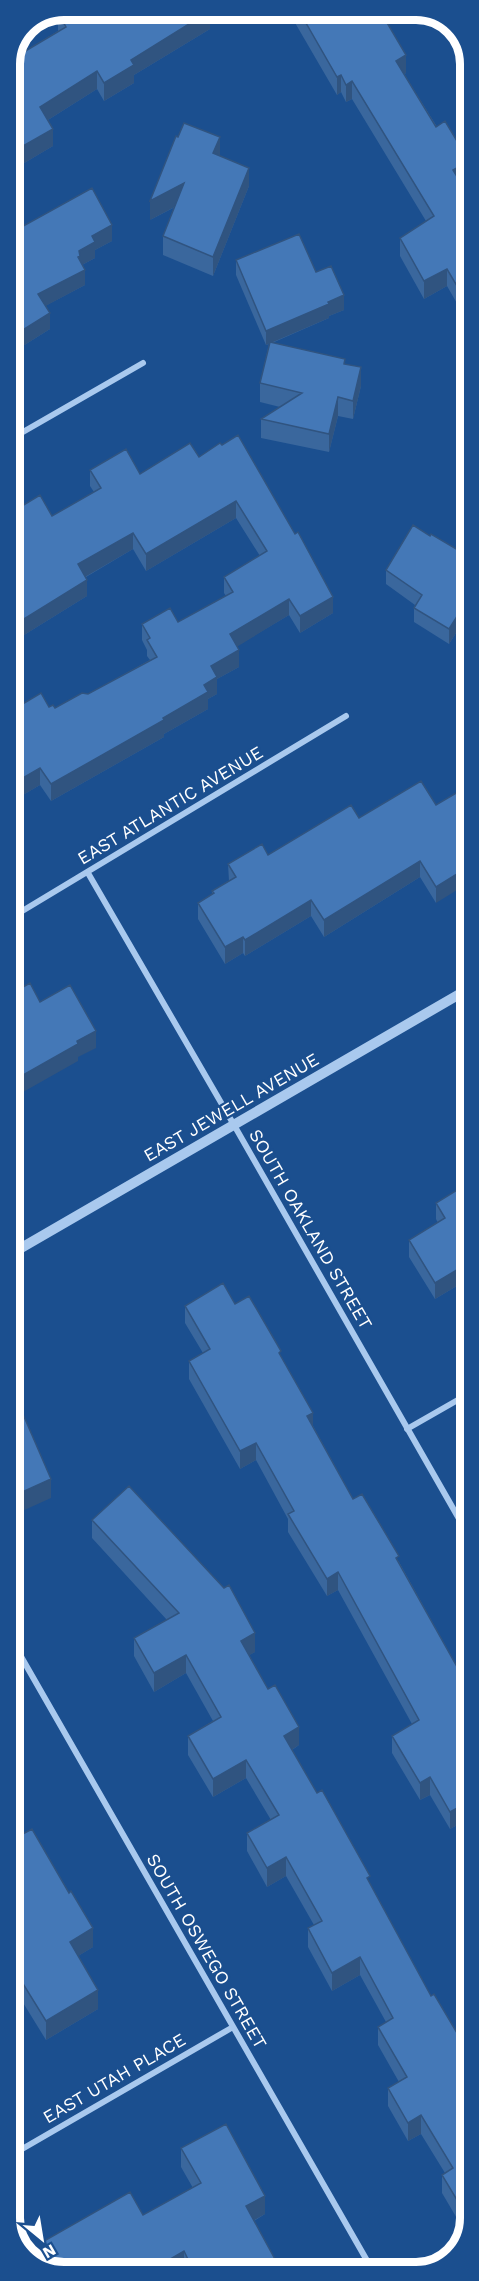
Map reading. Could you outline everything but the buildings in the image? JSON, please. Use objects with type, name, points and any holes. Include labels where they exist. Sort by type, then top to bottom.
[{"type":"street","points":[[19,434],[143,363]]},
{"type":"street","name":"EAST ATLANTIC AVENUE","points":[[19,914],[346,716]]},
{"type":"street","name":"SOUTH OAKLAND STREET","points":[[88,873],[460,1520]]},
{"type":"street","name":"EAST JEWELL AVENUE","points":[[20,1249],[459,994]]},
{"type":"street","points":[[407,1429],[460,1399]]},
{"type":"street","name":"SOUTH OSWEGO STREET","points":[[20,1654],[367,2261]]},
{"type":"street","name":"EAST UTAH PLACE","points":[[20,2150],[233,2027]]}]
